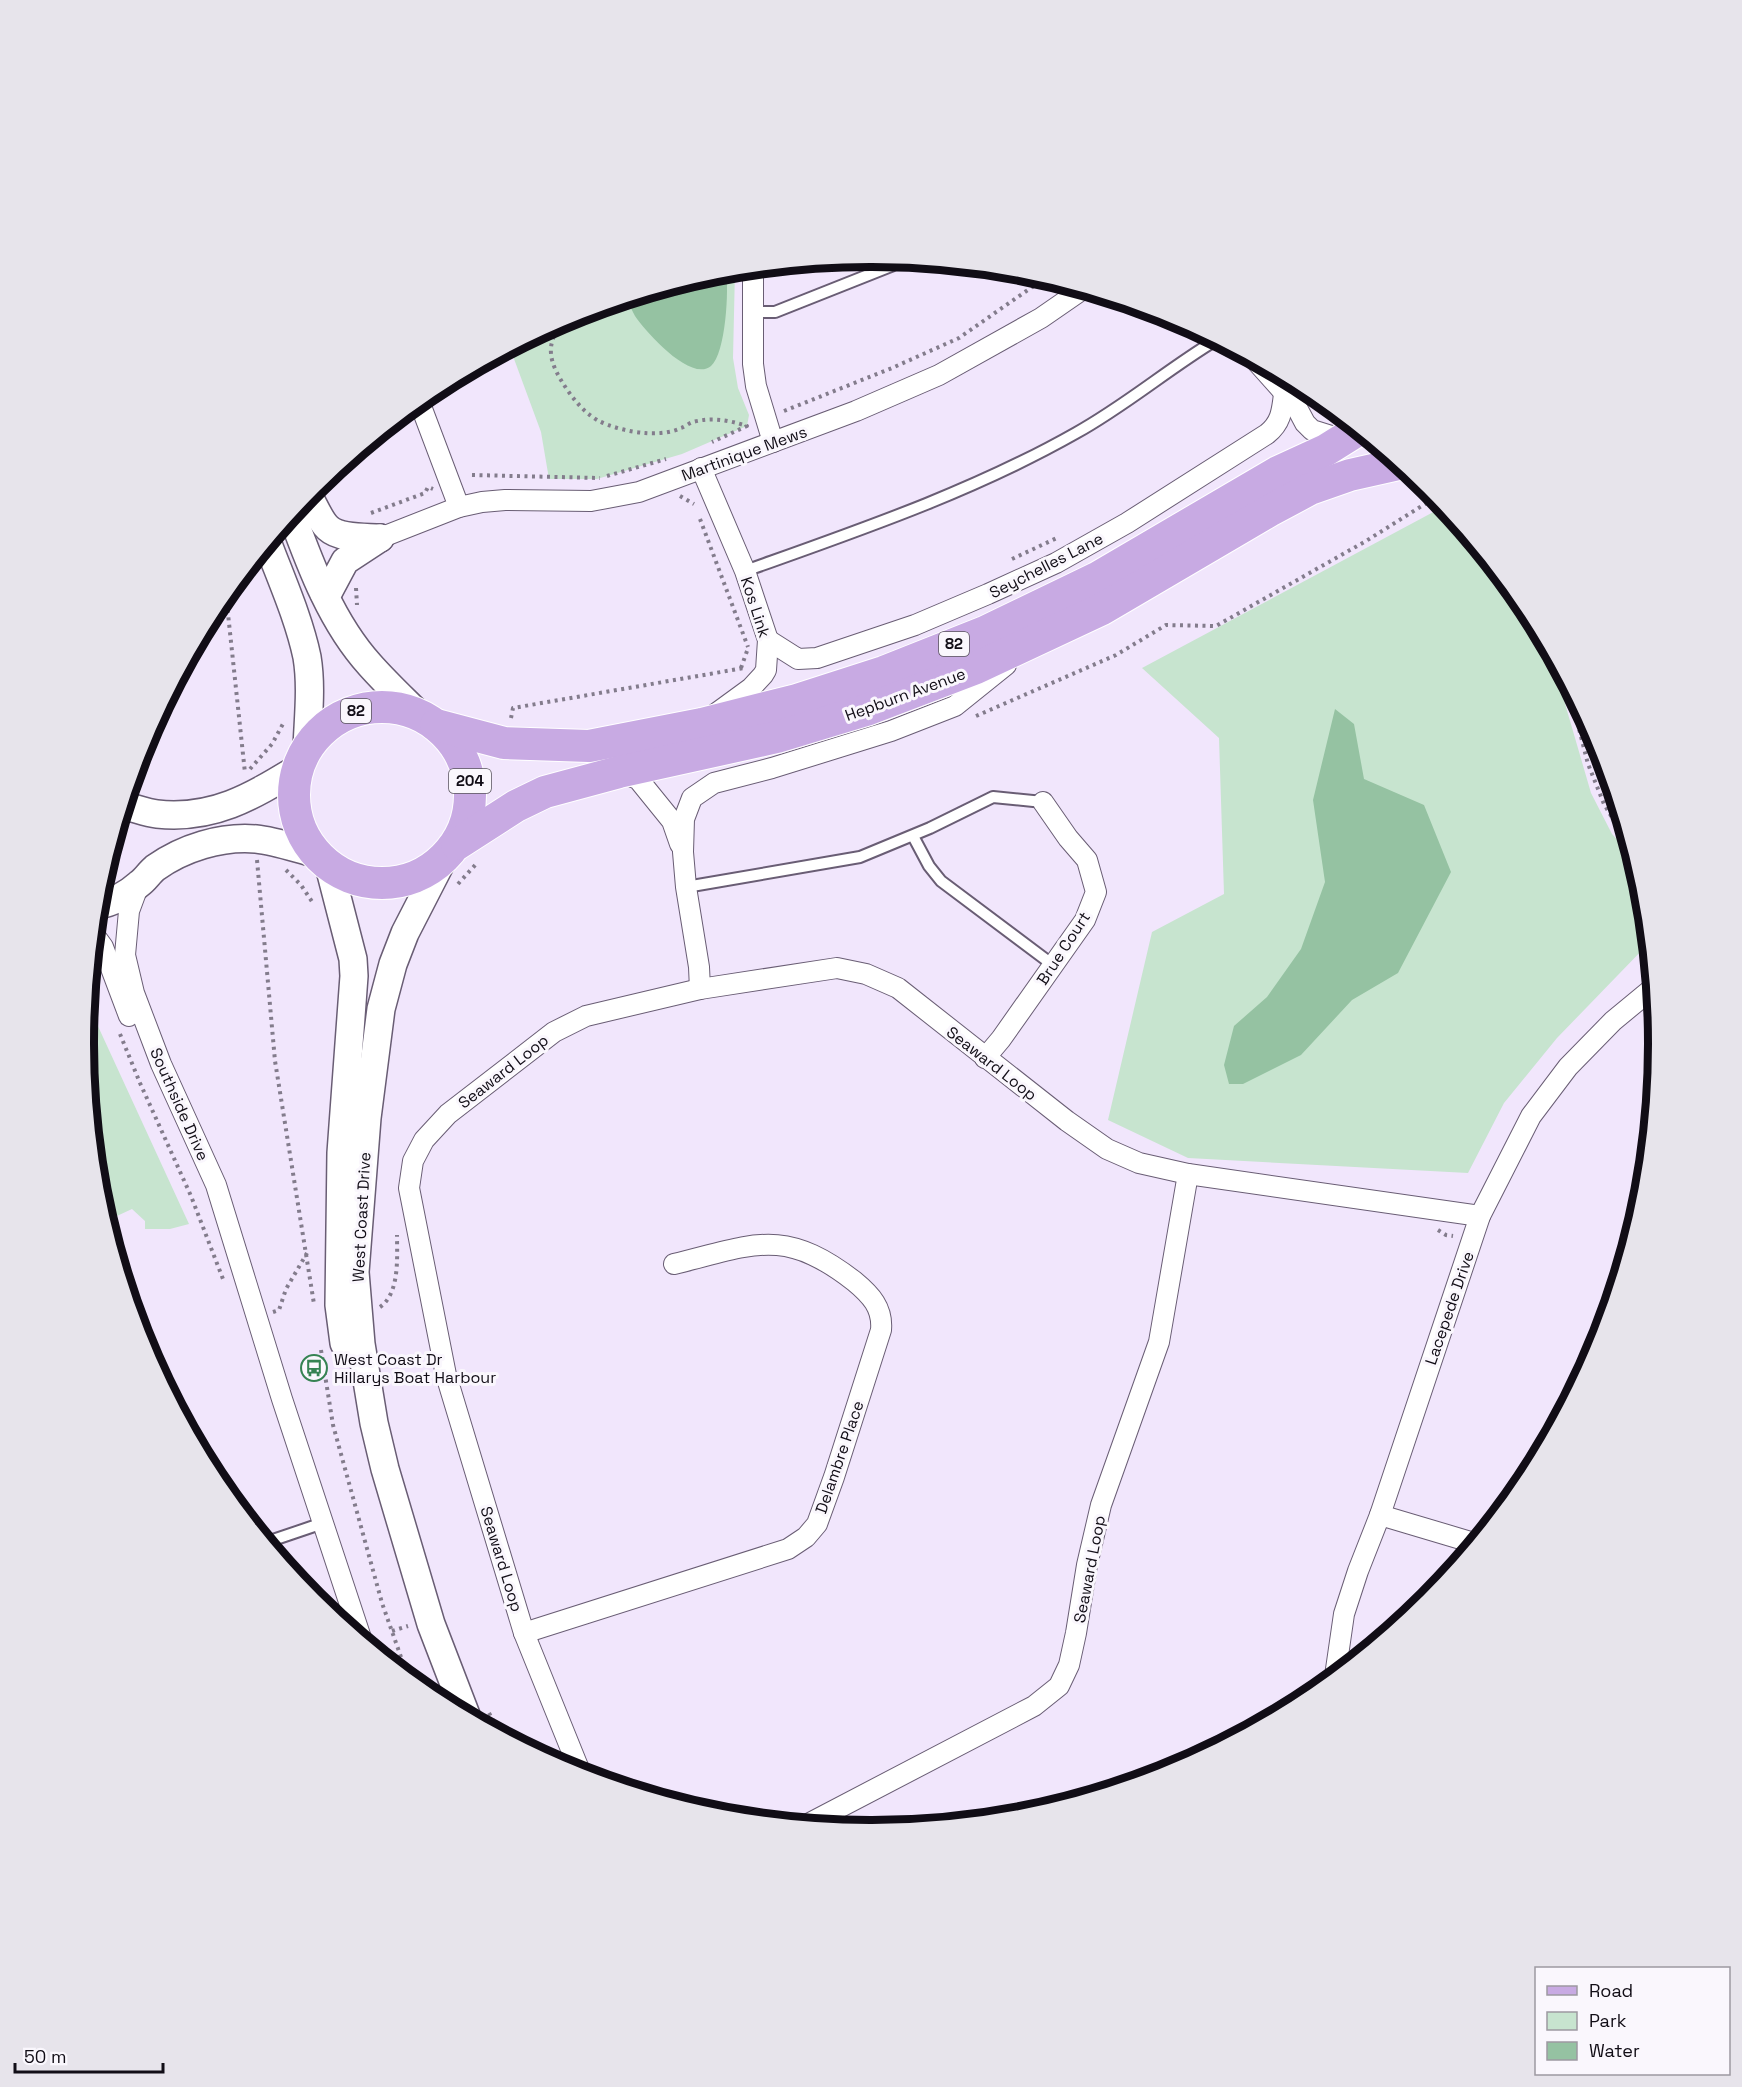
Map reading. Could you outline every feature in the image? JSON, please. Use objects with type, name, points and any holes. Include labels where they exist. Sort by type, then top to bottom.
[{"type":"main road","name":"Hepburn Avenue","points":[[427,720],[504,743],[589,746],[702,724],[797,700],[884,672],[985,632],[1097,578],[1278,472],[1351,435]]},
{"type":"main road","name":"Hepburn Avenue","points":[[450,852],[516,806],[545,792],[619,772],[777,737],[866,710],[976,668],[1102,609],[1310,489],[1350,475],[1390,466]]},
{"type":"main road","points":[[313,504],[328,529],[356,537],[380,538]]},
{"type":"main road","points":[[296,523],[324,593],[352,642],[369,664],[427,720]]},
{"type":"main road","points":[[324,593],[329,591],[345,561],[380,538]]},
{"type":"main road","points":[[271,552],[307,657],[309,685],[302,759],[293,798],[299,827],[322,859]]},
{"type":"main road","name":"82","points":[[132,808],[156,814],[210,813],[251,796],[302,759],[320,733],[336,720],[356,711],[376,707],[398,708],[427,720]]},
{"type":"main road","name":"204","points":[[427,720],[458,750],[470,781],[469,814],[450,852]]},
{"type":"main road","name":"82","points":[[107,902],[120,897],[139,884],[153,870],[173,856],[198,846],[224,840],[257,839],[322,859],[356,880],[387,884],[417,877],[450,852]]},
{"type":"main road","name":"West Coast Drive","points":[[450,852],[405,933],[393,964],[381,1009],[367,1118],[355,1272],[361,1344],[374,1423],[385,1469],[431,1624],[476,1711]]},
{"type":"main road","name":"West Coast Drive","points":[[322,859],[353,959],[354,976],[341,1154],[339,1222],[339,1305],[347,1371],[362,1445],[403,1588],[439,1689]]},
{"type":"street","points":[[753,277],[753,364],[756,386],[773,442]]},
{"type":"street","name":"Martinique Mews","points":[[380,538],[459,507],[482,502],[591,501],[639,492],[856,411],[939,375],[1041,318],[1076,294]]},
{"type":"street","points":[[1271,378],[1296,406],[1305,423],[1312,430],[1351,435]]},
{"type":"street","name":"Seychelles Lane","points":[[768,640],[798,659],[817,658],[915,625],[1056,563],[1127,523],[1267,434],[1278,423],[1282,414],[1284,394]]},
{"type":"street","points":[[423,410],[459,507]]},
{"type":"street","name":"Kos Link","points":[[701,468],[745,571],[768,640],[767,660],[763,675],[751,688],[702,724]]},
{"type":"street","points":[[700,989],[683,852],[684,819],[692,798],[714,783],[772,768],[891,731],[955,706],[1033,642]]},
{"type":"street","points":[[619,772],[638,779],[645,787],[672,821],[683,852]]},
{"type":"street","name":"Brue Court","points":[[985,1058],[1001,1039],[1085,920],[1096,892],[1087,860],[1068,838],[1043,802]]},
{"type":"street","name":"Southside Drive","points":[[139,884],[129,911],[125,955],[134,993],[161,1064],[216,1185],[257,1322],[357,1625]]},
{"type":"street","name":"Southside Drive","points":[[101,944],[150,1070],[206,1191],[257,1322]]},
{"type":"street","name":"Seaward Loop","points":[[575,1761],[524,1633],[446,1375],[409,1188],[413,1161],[424,1140],[448,1114],[554,1032],[586,1016],[700,989],[837,968],[866,974],[898,988],[985,1058],[1107,1149],[1139,1163],[1188,1174],[1480,1216]]},
{"type":"street","name":"Lacepede Drive","points":[[1337,1665],[1344,1614],[1380,1515],[1480,1216],[1531,1116],[1568,1067],[1613,1021],[1646,994]]},
{"type":"street","name":"Seaward Loop","points":[[820,1818],[1034,1706],[1059,1686],[1069,1665],[1087,1565],[1101,1505],[1159,1342],[1188,1174]]},
{"type":"street","name":"Delambre Place","points":[[524,1633],[788,1549],[806,1537],[817,1524],[881,1330],[882,1319],[878,1305],[866,1290],[840,1270],[811,1253],[789,1245],[761,1243],[674,1264]]},
{"type":"street","points":[[1380,1515],[1467,1541]]},
{"type":"lane","points":[[752,312],[775,312],[877,267]]},
{"type":"lane","points":[[745,571],[837,538],[997,474],[1099,420],[1209,345]]},
{"type":"lane","points":[[686,887],[860,857],[913,836],[993,797],[1043,802]]},
{"type":"lane","points":[[913,836],[928,866],[941,881],[1053,965]]},
{"type":"lane","points":[[274,1540],[323,1523]]},
{"type":"path","points":[[704,445],[959,338],[1032,287],[1038,286]]},
{"type":"path","points":[[555,335],[550,348],[550,360],[556,374],[583,410],[598,420],[643,433],[672,430],[709,419],[726,419],[747,426]]},
{"type":"path","points":[[472,475],[601,478],[672,457]]},
{"type":"path","points":[[678,496],[693,502],[748,648],[741,668]]},
{"type":"path","points":[[971,718],[1116,655],[1166,625],[1216,626],[1366,541],[1428,502]]},
{"type":"path","points":[[1009,561],[1059,537]]},
{"type":"path","points":[[227,609],[245,774],[272,744],[285,720],[286,713]]},
{"type":"path","points":[[748,648],[768,640]]},
{"type":"path","points":[[1577,723],[1588,764],[1604,804],[1615,822]]},
{"type":"path","points":[[115,1026],[124,1040],[140,1083],[191,1196],[225,1285]]},
{"type":"path","points":[[1437,1229],[1446,1235],[1472,1240]]},
{"type":"path","points":[[374,1299],[375,1310]]},
{"type":"green space","points":[[735,280],[733,358],[738,388],[749,415],[747,426],[682,454],[597,479],[549,479],[541,432],[513,355],[574,326],[621,308],[670,293]]},
{"type":"green space","points":[[1436,511],[1487,571],[1517,612],[1560,687],[1591,793],[1612,834],[1621,844],[1633,892],[1642,950],[1557,1038],[1504,1103],[1468,1173],[1188,1158],[1108,1120],[1152,932],[1224,894],[1219,738],[1142,668]]},
{"type":"green space","points":[[95,1020],[189,1224],[170,1229],[145,1229],[145,1221],[132,1209],[114,1217],[109,1195],[96,1094]]},
{"type":"water","points":[[726,281],[727,306],[723,335],[716,359],[711,366],[702,369],[681,362],[648,333],[630,305],[670,293]]},
{"type":"water","points":[[1335,709],[1354,724],[1364,779],[1424,805],[1451,872],[1398,973],[1352,1000],[1301,1055],[1243,1084],[1229,1084],[1224,1065],[1234,1026],[1267,997],[1301,949],[1325,882],[1313,800]]},
{"type":"place","name":"West Coast Dr Hillarys Boat Harbour","points":[[314,1368]]}]
